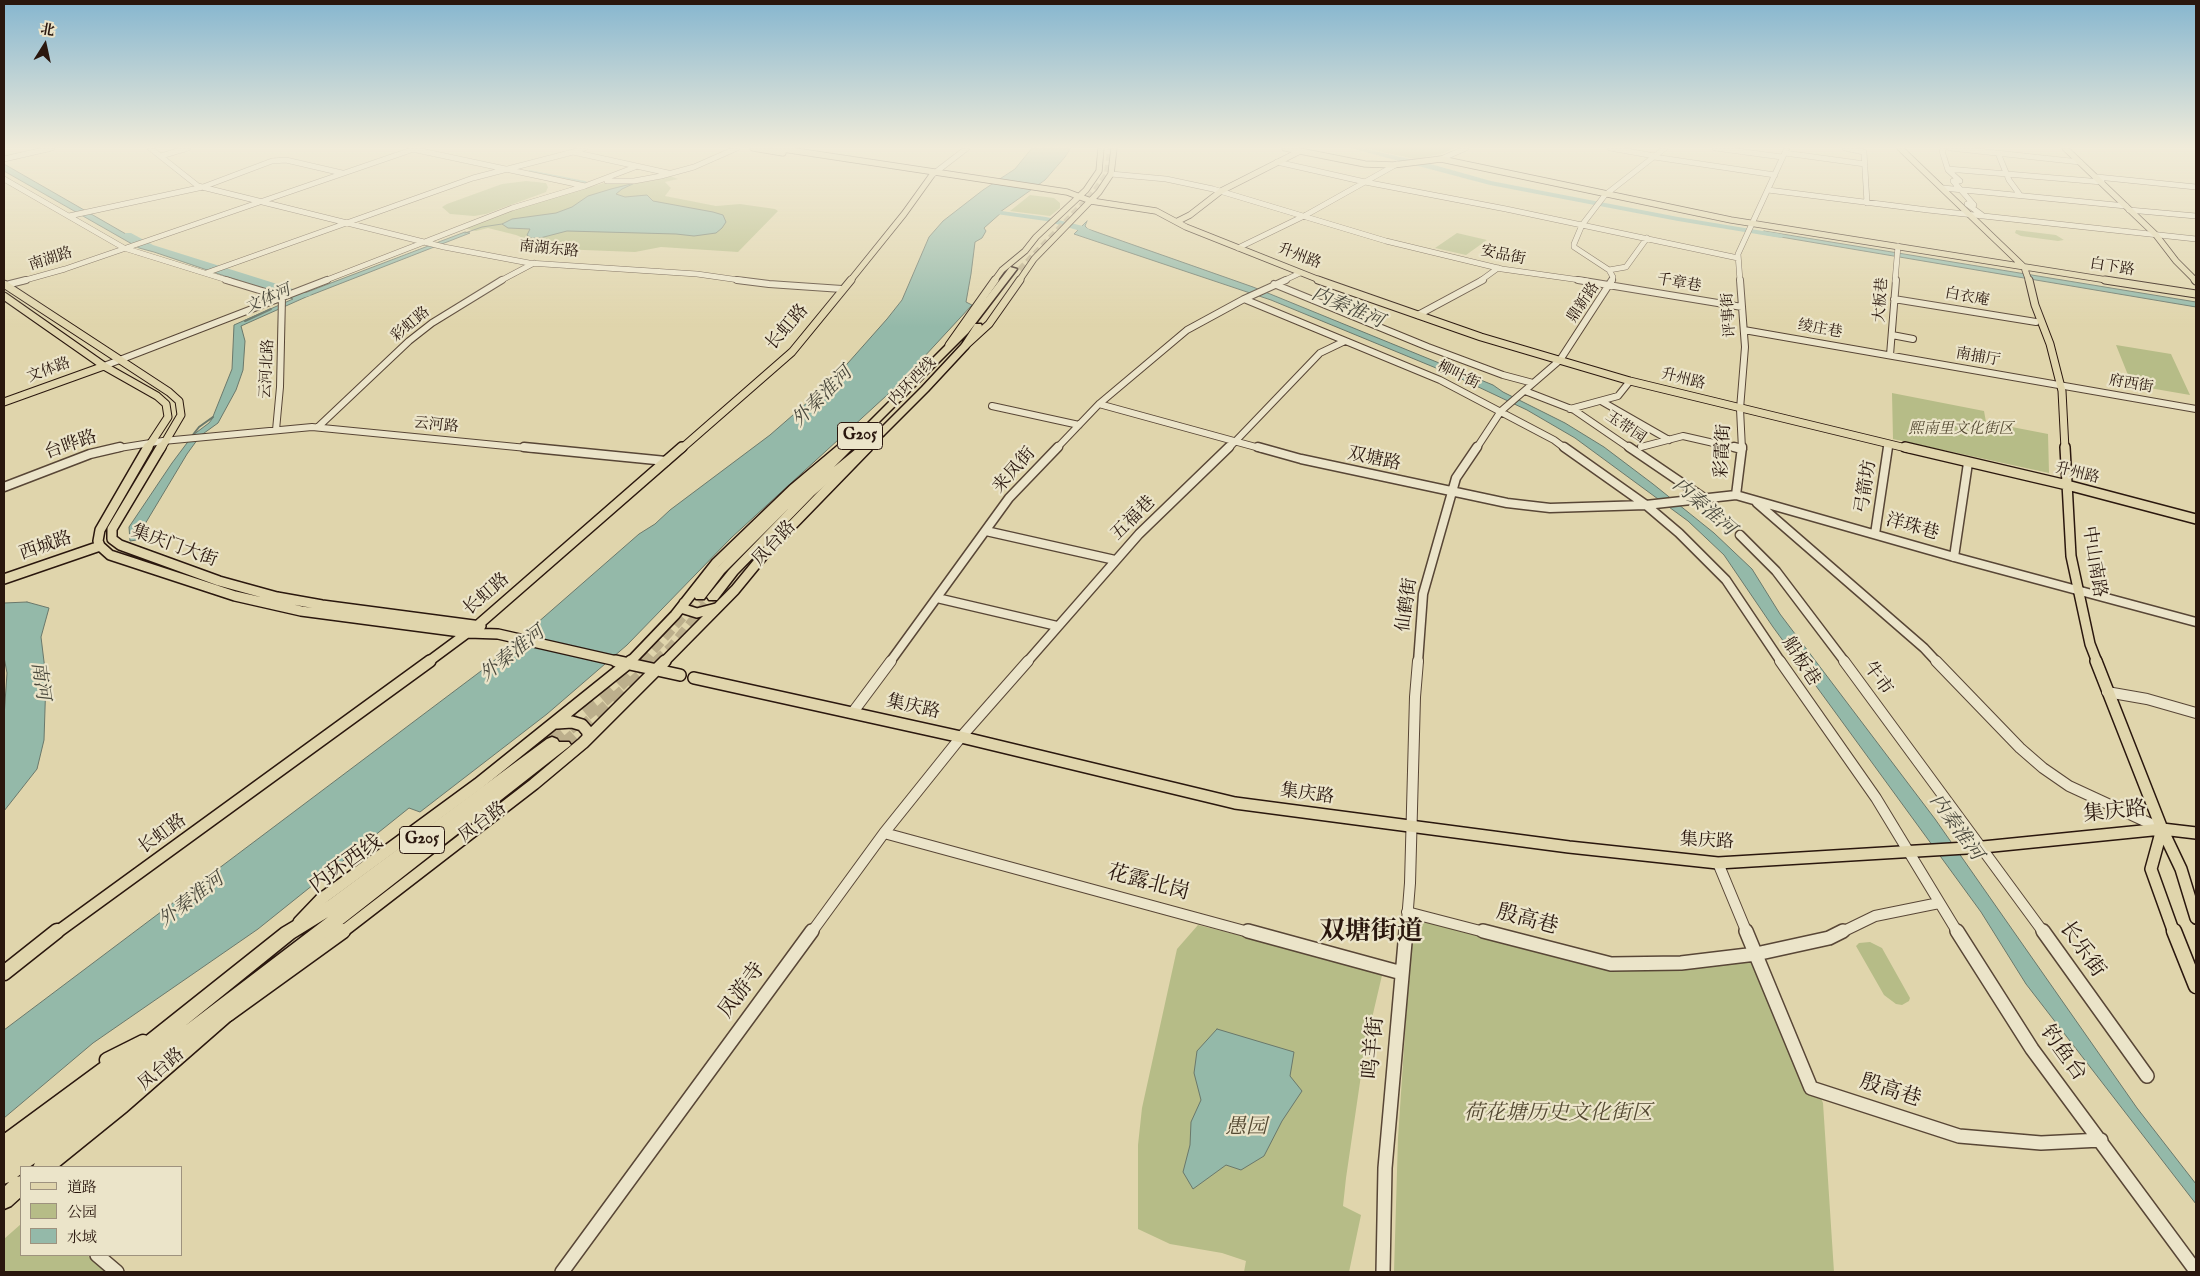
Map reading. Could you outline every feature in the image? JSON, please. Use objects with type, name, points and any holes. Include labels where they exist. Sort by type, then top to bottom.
[{"type":"highway","name":"内环西线","points":[[700,596],[720,571],[769,520],[843,454],[949,345],[965,331],[986,306],[1013,268]]},
{"type":"highway","name":"内环西线","points":[[716,602],[755,548],[810,494],[881,433],[965,346],[1013,268]]},
{"type":"highway","name":"内环西线","points":[[12,1140],[162,1033],[288,933],[335,905],[558,743],[309,941]]},
{"type":"highway","points":[[221,1019],[309,941]]},
{"type":"highway","points":[[4,1175],[309,941]]},
{"type":"highway","name":"凤台路","points":[[44,1166],[119,1106],[221,1019]]},
{"type":"highway","points":[[4,1160],[12,1140]]},
{"type":"main road","name":"长虹路","points":[[4,973],[73,919],[331,734],[478,625],[792,352],[909,208]]},
{"type":"main road","points":[[1013,268],[1025,251],[1067,208]]},
{"type":"main road","points":[[965,346],[989,324],[1030,266],[1059,232],[1084,208]]},
{"type":"main road","points":[[1134,208],[1183,213],[1196,211]]},
{"type":"main road","points":[[1178,221],[1200,208]]},
{"type":"main road","name":"白下路","points":[[1653,208],[1750,228],[1898,248],[2196,294]]},
{"type":"main road","points":[[1963,208],[2024,267]]},
{"type":"main road","points":[[2128,208],[2156,235],[2176,261],[2196,281]]},
{"type":"main road","name":"升州路","points":[[1156,211],[1178,221],[1186,227],[1300,273],[1481,337],[1630,381],[1740,409],[2067,486],[2196,519]]},
{"type":"main road","points":[[1013,268],[1021,262],[1030,266]]},
{"type":"main road","name":"中山南路","points":[[2024,267],[2050,344],[2060,385],[2071,556],[2090,644],[2107,692],[2162,829],[2181,868],[2196,918]]},
{"type":"main road","name":"集庆门大街","points":[[4,285],[169,392],[178,401],[181,415],[163,441],[112,529],[112,539],[120,545],[219,581],[277,597],[322,605],[478,625],[501,635]]},
{"type":"main road","name":"集庆门大街","points":[[4,296],[104,366],[157,396],[166,404],[168,417],[151,442],[100,530],[99,544],[110,555],[235,596],[301,611],[468,633],[501,635],[657,670]]},
{"type":"main road","name":"文体路","points":[[4,402],[104,366]]},
{"type":"main road","name":"凤台路","points":[[221,1019],[326,945],[381,900],[534,784],[588,738],[657,670],[716,602],[857,460],[881,433]]},
{"type":"main road","name":"凤台路","points":[[288,933],[320,900],[478,784],[557,723],[628,664],[675,616],[716,564],[762,517],[838,451],[859,436]]},
{"type":"main road","name":"西城路","points":[[4,574],[99,544]]},
{"type":"main road","name":"西城路","points":[[4,579],[99,544]]},
{"type":"main road","points":[[684,603],[684,608],[697,613],[716,602]]},
{"type":"main road","points":[[657,670],[680,675]]},
{"type":"main road","name":"集庆路","points":[[694,678],[853,712],[1235,803],[1569,847],[1718,863],[1983,847],[2162,829],[2196,833]]},
{"type":"main road","points":[[557,723],[572,722],[582,725],[588,732],[588,738]]},
{"type":"main road","points":[[2162,829],[2151,869],[2177,941],[2196,986]]},
{"type":"street","points":[[54,208],[124,248],[283,297]]},
{"type":"street","points":[[69,216],[107,208]]},
{"type":"street","points":[[156,236],[241,208]]},
{"type":"street","name":"南湖东路","points":[[281,208],[424,242],[535,263],[697,274],[769,284],[842,289]]},
{"type":"street","points":[[206,273],[388,208]]},
{"type":"street","points":[[104,366],[514,208]]},
{"type":"street","name":"安品街","points":[[1280,208],[1386,241],[1498,268],[1611,284]]},
{"type":"street","points":[[1238,248],[1319,208]]},
{"type":"street","points":[[1494,208],[1738,258]]},
{"type":"street","name":"鼎新路","points":[[1560,360],[1611,284],[1613,278],[1609,270],[1574,247],[1582,225],[1593,208]]},
{"type":"street","name":"评事街","points":[[1740,409],[1743,390],[1744,330],[1738,254],[1760,208]]},
{"type":"street","points":[[1907,208],[2196,239]]},
{"type":"street","points":[[1972,208],[1983,216]]},
{"type":"street","points":[[2124,208],[2196,216]]},
{"type":"street","name":"南湖路","points":[[4,285],[23,282],[156,236]]},
{"type":"street","points":[[1609,270],[1626,267],[1647,238]]},
{"type":"street","name":"大板巷","points":[[1890,355],[1898,248]]},
{"type":"street","name":"彩虹路","points":[[318,427],[409,341],[432,323],[488,287],[535,263]]},
{"type":"street","points":[[1418,315],[1489,276],[1498,268]]},
{"type":"street","points":[[1272,286],[1300,273]]},
{"type":"street","name":"千章巷","points":[[1611,284],[1742,307]]},
{"type":"street","points":[[1272,286],[1428,348],[1503,375],[1533,383]]},
{"type":"street","name":"来凤街","points":[[853,712],[1009,498],[1099,404],[1187,330],[1245,298],[1272,286]]},
{"type":"street","name":"云河北路","points":[[276,430],[280,388],[283,297]]},
{"type":"street","name":"柳叶街","points":[[1245,298],[1440,380],[1503,409],[1554,440],[1647,505]]},
{"type":"street","name":"白衣庵","points":[[1894,299],[2036,322]]},
{"type":"street","name":"绫庄巷","points":[[1744,330],[1890,355]]},
{"type":"street","points":[[1892,335],[1913,338]]},
{"type":"street","name":"五福巷","points":[[960,737],[1115,560],[1235,442],[1320,353],[1345,341]]},
{"type":"street","name":"南捕厅","points":[[1890,355],[2060,385]]},
{"type":"street","points":[[1523,392],[1560,360]]},
{"type":"street","points":[[1570,409],[1618,396],[1630,381]]},
{"type":"street","name":"府西街","points":[[2060,385],[2196,409]]},
{"type":"street","name":"仙鹤街","points":[[1412,827],[1415,697],[1423,594],[1456,478],[1503,409],[1523,392]]},
{"type":"street","name":"玉带园","points":[[1523,392],[1570,409],[1704,498]]},
{"type":"street","points":[[1601,401],[1669,440]]},
{"type":"street","name":"双塘路","points":[[1099,404],[1235,442],[1354,472],[1507,503],[1550,508],[1647,505]]},
{"type":"street","points":[[992,406],[1079,425]]},
{"type":"street","name":"彩霞街","points":[[1736,495],[1742,449],[1740,409]]},
{"type":"street","name":"云河路","points":[[204,437],[318,427],[666,461]]},
{"type":"street","points":[[1641,447],[1683,436],[1742,449]]},
{"type":"street","name":"台晔路","points":[[4,487],[90,454],[114,448],[204,437]]},
{"type":"street","name":"弓箭坊","points":[[1875,534],[1890,444]]},
{"type":"street","points":[[1954,557],[1968,462]]},
{"type":"street","points":[[1647,505],[1736,495]]},
{"type":"street","name":"洋珠巷","points":[[1736,495],[1954,557],[2196,622]]},
{"type":"street","points":[[1755,501],[1924,648],[2020,748],[2043,768],[2069,786],[2162,829]]},
{"type":"street","name":"船板巷","points":[[1647,505],[1679,533],[1726,580],[1816,716],[1876,798],[1910,852]]},
{"type":"street","points":[[986,531],[1115,560]]},
{"type":"street","name":"牛市","points":[[1740,535],[1776,571],[1859,680],[1906,747],[1983,847]]},
{"type":"street","points":[[937,598],[1057,626]]},
{"type":"street","points":[[2107,692],[2147,699],[2196,713]]},
{"type":"street","name":"凤游寺","points":[[562,1272],[884,832],[960,737]]},
{"type":"street","name":"鸣羊街","points":[[1383,1272],[1386,1168],[1412,827]]},
{"type":"street","name":"花露北岗","points":[[884,832],[1402,973]]},
{"type":"street","name":"长乐街","points":[[1983,847],[2147,1076]]},
{"type":"street","name":"钓鱼台","points":[[1910,852],[1939,903],[2032,1049],[2196,1271]]},
{"type":"street","name":"殷高巷","points":[[1718,863],[1810,1088],[1959,1136],[2040,1143],[2101,1140]]},
{"type":"street","name":"殷高巷","points":[[1407,912],[1611,964],[1681,964],[1756,954],[1829,938],[1875,916],[1939,903]]},
{"type":"street","points":[[98,1256],[117,1272]]},
{"type":"green space","points":[[443,208],[504,208],[474,216],[450,214]]},
{"type":"green space","points":[[765,208],[778,211],[738,252],[661,247],[635,252],[533,248],[538,244],[516,235],[488,228],[476,231],[463,228],[514,209]]},
{"type":"green space","points":[[1014,208],[1060,208],[1050,216],[1010,211]]},
{"type":"green space","points":[[2016,230],[2056,235],[2064,240],[2058,241],[2021,236],[2015,233]]},
{"type":"green space","points":[[1457,233],[1487,240],[1466,255],[1435,248]]},
{"type":"green space","points":[[2116,345],[2171,354],[2190,395],[2132,385]]},
{"type":"green space","name":"熙南里文化街区","points":[[1892,393],[1984,411],[1986,422],[2048,434],[2049,473],[1893,439]]},
{"type":"green space","name":"荷花塘历史文化街区","points":[[1420,921],[1611,964],[1763,959],[1823,1103],[1834,1272],[1394,1272],[1398,1138],[1412,928]]},
{"type":"green space","name":"愚园","points":[[1198,925],[1383,971],[1365,1048],[1346,1178],[1343,1206],[1361,1215],[1349,1272],[1244,1272],[1246,1261],[1222,1253],[1170,1244],[1138,1229],[1138,1145],[1142,1108],[1177,949]]},
{"type":"green space","points":[[1870,942],[1882,948],[1910,998],[1909,1001],[1902,1005],[1896,1004],[1884,995],[1856,946],[1859,943]]},
{"type":"green space","points":[[20,1225],[20,1256],[88,1256],[107,1272],[4,1272],[4,1239]]},
{"type":"water","points":[[68,208],[80,208],[152,249],[302,294],[465,232],[470,233],[306,297],[241,326],[245,341],[243,370],[236,390],[218,423],[200,436],[187,454],[142,529],[141,535],[137,540],[130,541],[129,527],[172,463],[193,435],[212,419],[232,369],[234,325],[293,299],[139,248]]},
{"type":"water","points":[[571,208],[689,208],[723,215],[726,222],[716,233],[694,236],[567,231],[540,238],[531,238],[527,235],[530,229],[508,228],[502,224],[512,219],[556,213]]},
{"type":"water","name":"外秦淮河","points":[[960,208],[1006,208],[984,228],[986,231],[982,238],[975,242],[966,302],[972,305],[898,385],[731,538],[627,645],[547,714],[420,812],[409,808],[258,929],[93,1043],[4,1118],[4,1030],[489,665],[639,534],[655,524],[670,510],[770,435],[832,381],[887,319],[902,300],[929,237],[943,221]]},
{"type":"water","points":[[1087,221],[1085,226],[1088,229],[1253,287],[1493,385],[1503,392],[1565,423],[1604,447],[1714,533],[1752,569],[1780,614],[1935,819],[2137,1108],[2196,1184],[2196,1204],[2026,984],[1981,912],[1773,627],[1724,555],[1688,521],[1575,438],[1527,410],[1453,375],[1271,300],[1074,234]]},
{"type":"water","points":[[1764,231],[2196,302],[2196,307],[1763,234]]},
{"type":"water","name":"南河","points":[[27,602],[49,608],[41,637],[46,678],[44,740],[37,769],[4,811],[4,717],[7,673],[4,657],[4,603]]},
{"type":"water","points":[[1217,1029],[1294,1052],[1290,1076],[1302,1091],[1282,1121],[1264,1156],[1241,1170],[1226,1165],[1193,1189],[1183,1172],[1190,1145],[1191,1122],[1201,1100],[1194,1073],[1197,1051]]},
{"type":"waterway","points":[[1618,208],[1781,236]]},
{"type":"waterway","name":"内秦淮河","points":[[982,210],[1046,219],[1080,228],[1097,236]]},
{"type":"waterway","name":"文体河","points":[[465,233],[482,227],[502,224]]},
{"type":"waterway","points":[[128,235],[150,247],[308,295]]},
{"type":"waterway","name":"文体河","points":[[245,321],[271,309]]},
{"type":"waterway","name":"文体河","points":[[192,436],[199,427],[213,417]]},
{"type":"tunnel","points":[[1020,270],[1080,208]]},
{"type":"tunnel","points":[[642,662],[700,596]]},
{"type":"tunnel","points":[[656,662],[672,647],[713,597]]},
{"type":"tunnel","points":[[564,745],[658,661]]},
{"type":"tunnel","points":[[552,742],[607,697],[642,662]]},
{"type":"district","name":"双塘街道","points":[[1371,934]]}]
